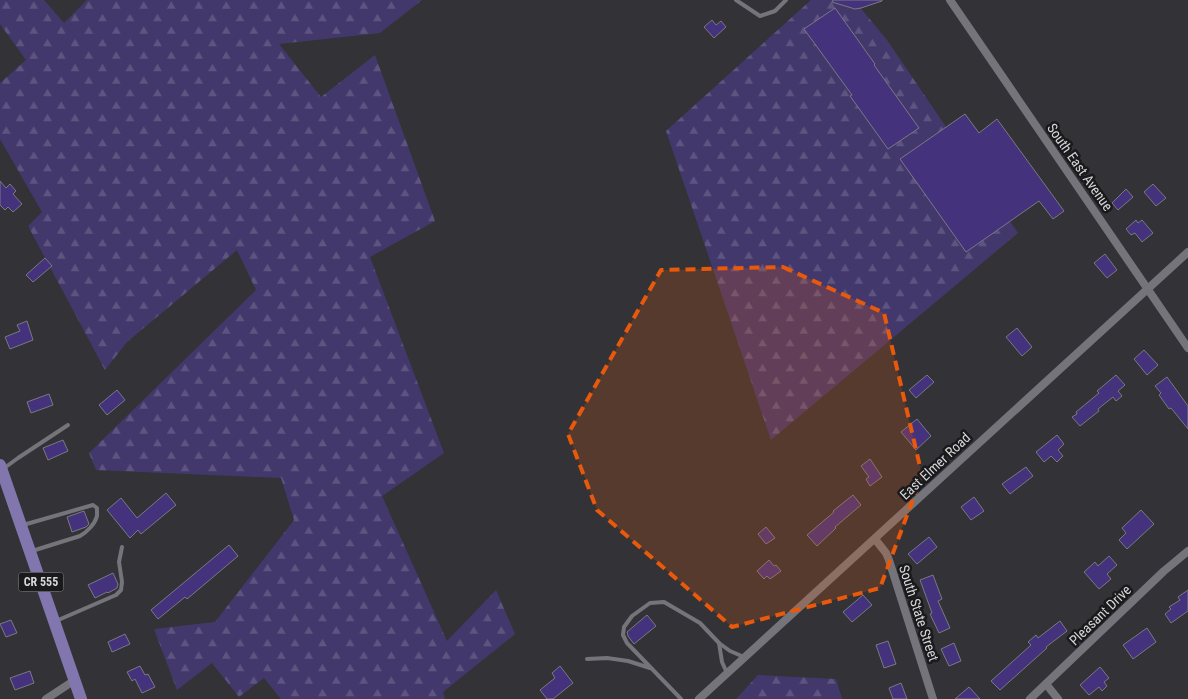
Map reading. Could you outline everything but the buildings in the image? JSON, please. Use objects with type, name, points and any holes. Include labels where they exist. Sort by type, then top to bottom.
[{"type":"main road","name":"CR 555","points":[[1,468],[81,699]]},
{"type":"street","name":"South East Avenue","points":[[950,0],[1188,348]]},
{"type":"street","name":"East Elmer Road","points":[[699,699],[1188,252]]},
{"type":"street","name":"South State Street","points":[[875,539],[889,560],[933,699]]},
{"type":"street","name":"Pleasant Drive","points":[[1030,699],[1188,551]]},
{"type":"street","points":[[46,699],[75,680]]},
{"type":"street","points":[[1046,684],[1058,699]]},
{"type":"lane","points":[[736,0],[760,16],[775,11],[786,0]]},
{"type":"lane","points":[[1,468],[68,425]]},
{"type":"lane","points":[[21,526],[93,505],[97,508],[97,516],[89,529],[80,536],[30,552]]},
{"type":"lane","points":[[54,622],[121,590],[122,582],[119,562],[122,547]]},
{"type":"lane","points":[[681,699],[627,643],[623,635],[624,627],[632,616],[650,603],[664,602],[700,623],[719,643],[730,651],[744,657]]},
{"type":"lane","points":[[719,643],[722,662],[727,673]]},
{"type":"lane","points":[[587,659],[614,659],[639,664],[652,669]]},
{"type":"highlighted area","points":[[783,267],[884,313],[922,475],[880,588],[732,627],[597,510],[568,434],[661,270]]},
{"type":"green space","points":[[0,0],[44,0],[64,23],[87,0],[422,0],[380,33],[279,44],[321,97],[375,55],[435,221],[370,257],[444,453],[382,496],[447,641],[496,590],[515,634],[443,692],[445,699],[281,699],[264,678],[239,697],[212,663],[177,690],[154,629],[215,622],[294,520],[281,478],[96,470],[89,453],[256,290],[237,250],[127,342],[105,370],[28,226],[42,212],[0,139],[0,83],[26,60],[0,24]]},
{"type":"green space","points":[[811,0],[854,0],[887,40],[1018,233],[771,440],[666,131]]},
{"type":"green space","points":[[758,675],[836,679],[842,699],[736,699]]}]
